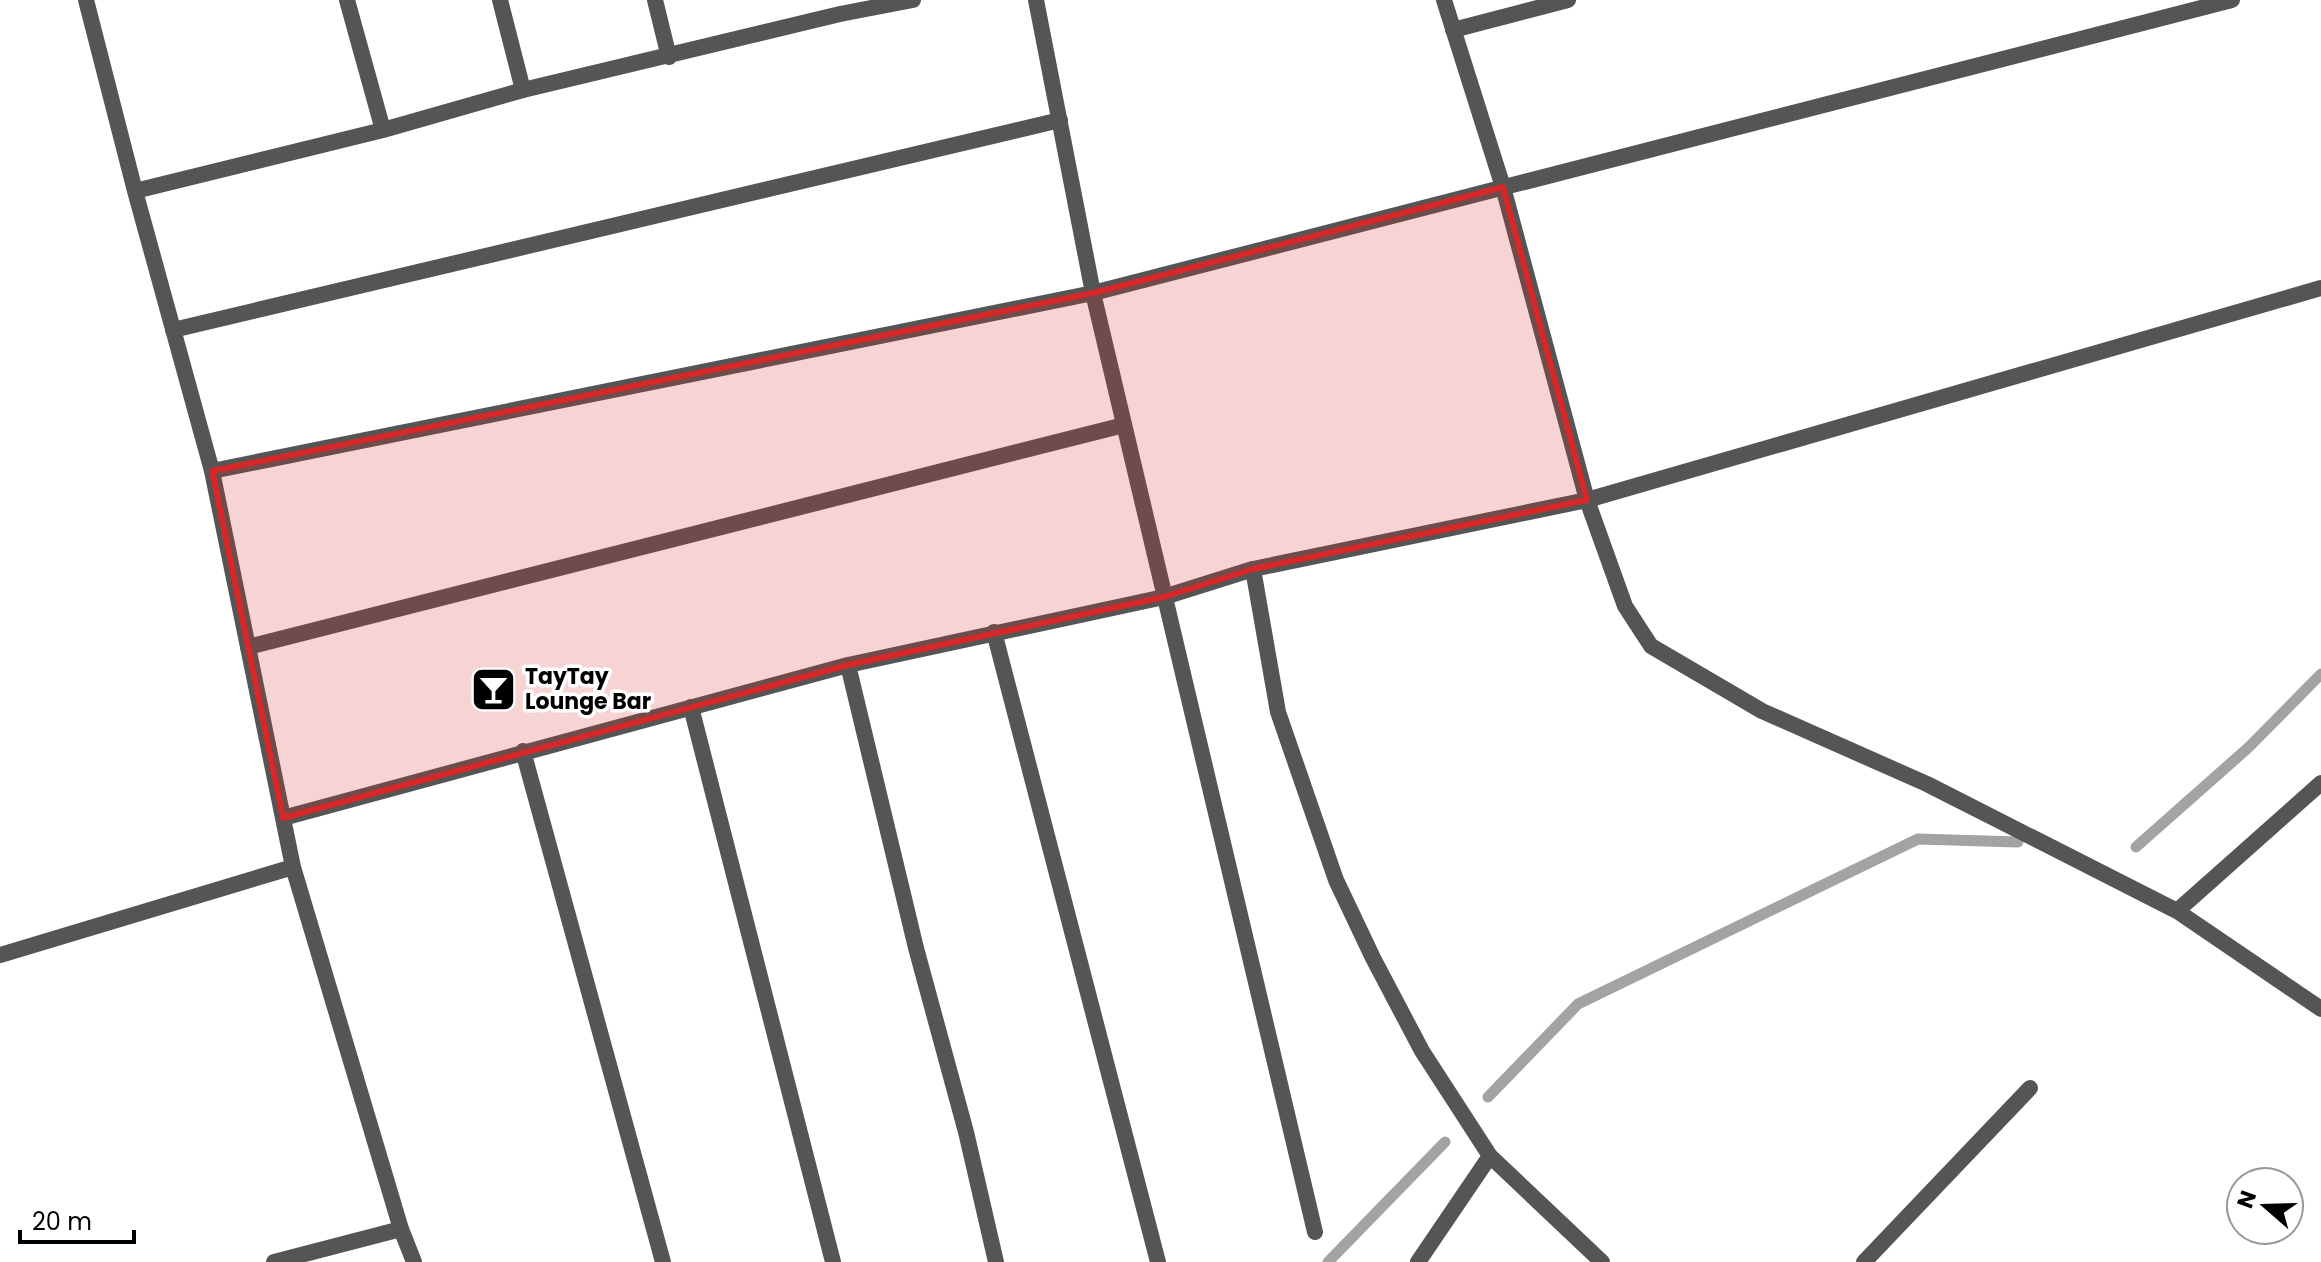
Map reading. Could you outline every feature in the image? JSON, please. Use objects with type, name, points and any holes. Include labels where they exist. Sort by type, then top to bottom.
[{"type":"street","points":[[86,0],[212,471],[293,867],[401,1229],[414,1262]]},
{"type":"street","points":[[347,0],[383,130]]},
{"type":"street","points":[[500,0],[523,90]]},
{"type":"street","points":[[655,0],[669,57]]},
{"type":"street","points":[[135,191],[383,130],[523,90],[669,57],[839,7],[913,0]]},
{"type":"street","points":[[1036,0],[1093,293],[1315,1232]]},
{"type":"street","points":[[1444,0],[1503,187],[1587,500],[1625,606],[1651,646],[1762,711],[1927,784],[2177,911],[2321,1009]]},
{"type":"street","points":[[1453,30],[1568,0]]},
{"type":"street","points":[[212,471],[1093,293],[2232,0]]},
{"type":"street","points":[[173,330],[1060,120]]},
{"type":"street","points":[[283,818],[848,665],[1164,597],[1253,569],[1587,500],[2321,288]]},
{"type":"street","points":[[248,647],[1124,425]]},
{"type":"street","points":[[1253,569],[1278,712],[1336,880],[1422,1051],[1490,1156],[1602,1262]]},
{"type":"street","points":[[994,632],[1158,1262]]},
{"type":"street","points":[[848,665],[996,1262]]},
{"type":"street","points":[[691,707],[833,1262]]},
{"type":"street","points":[[523,751],[663,1262]]},
{"type":"street","points":[[2177,911],[2321,783]]},
{"type":"street","points":[[0,955],[293,867]]},
{"type":"street","points":[[1864,1262],[2030,1088]]},
{"type":"street","points":[[1418,1262],[1490,1156]]},
{"type":"street","points":[[274,1262],[401,1229]]},
{"type":"highlighted area","points":[[1503,187],[1587,500],[1253,569],[1164,597],[848,665],[283,818],[212,471],[1093,293]]},
{"type":"waterway","points":[[2136,847],[2249,747],[2321,674]]},
{"type":"waterway","points":[[1488,1097],[1578,1004],[1918,839],[2018,842]]},
{"type":"waterway","points":[[1328,1262],[1445,1142]]},
{"type":"place","name":"TayTay Lounge Bar","points":[[494,689]]}]
